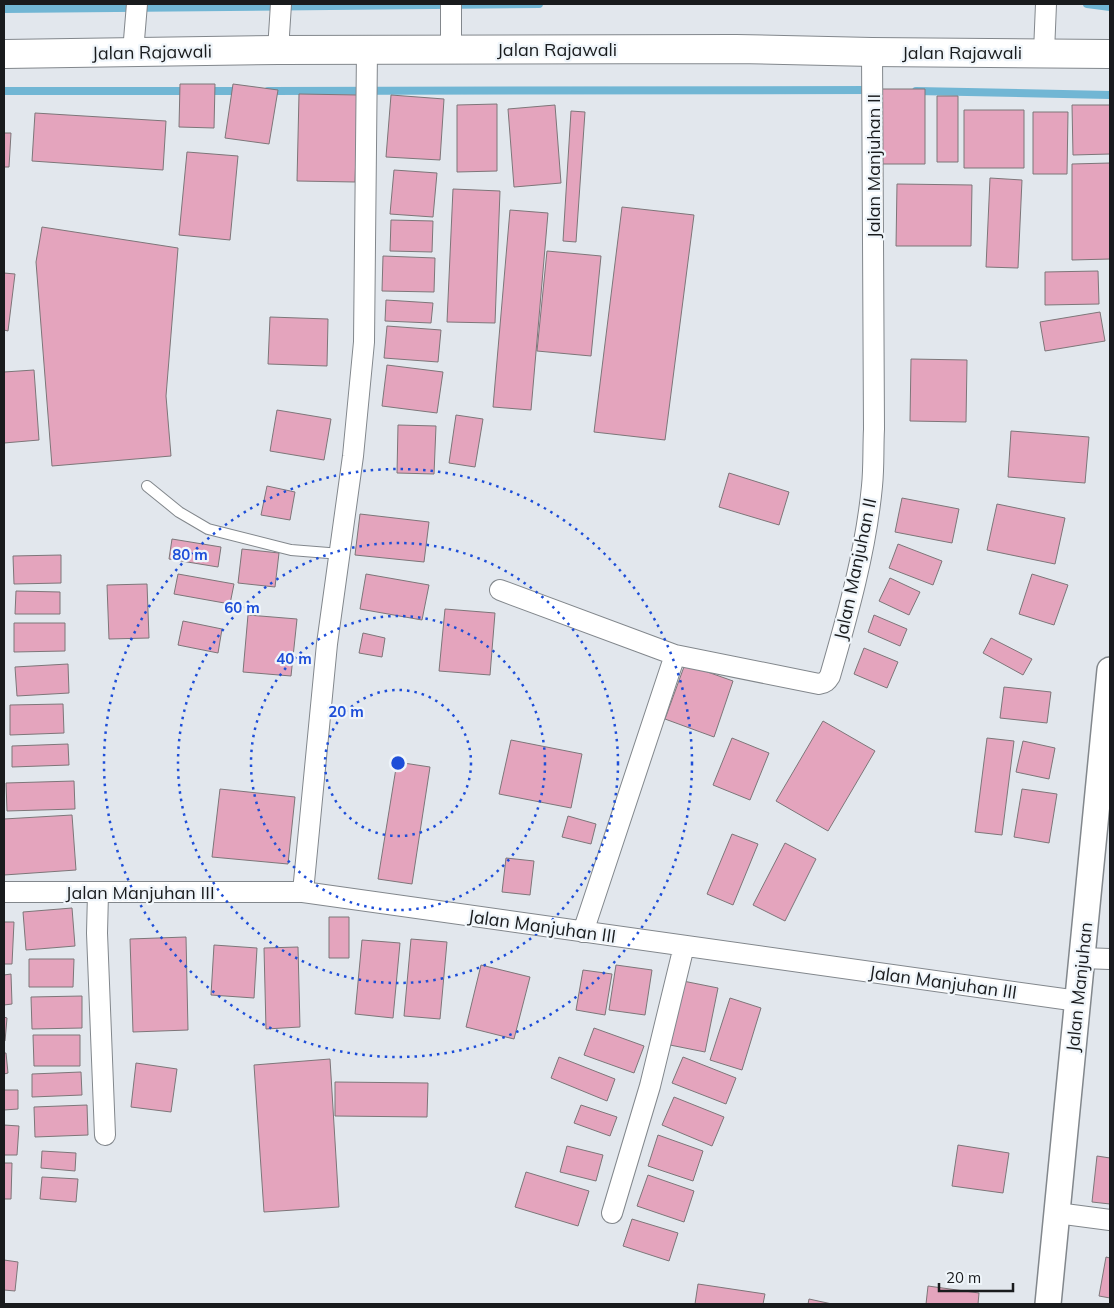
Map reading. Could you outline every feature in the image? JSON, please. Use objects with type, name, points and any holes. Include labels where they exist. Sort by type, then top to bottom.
[{"type":"main road","name":"Jalan Rajawali","points":[[4,54],[278,50],[736,48],[872,52],[1110,54]]},
{"type":"street","points":[[133,52],[137,4]]},
{"type":"street","points":[[278,50],[281,4]]},
{"type":"street","points":[[451,4],[451,50]]},
{"type":"street","points":[[1044,52],[1046,4]]},
{"type":"street","points":[[303,892],[327,644],[341,554],[364,342],[367,50]]},
{"type":"street","name":"Jalan Manjuhan II","points":[[500,590],[675,655],[819,684],[825,682],[830,676],[849,608],[864,538],[872,486],[874,429],[872,52]]},
{"type":"street","points":[[583,932],[675,655]]},
{"type":"street","name":"Jalan Manjuhan","points":[[1048,1304],[1110,670]]},
{"type":"street","name":"Jalan Manjuhan III","points":[[4,892],[303,892],[1078,1001]]},
{"type":"street","points":[[98,893],[98,962],[105,1135]]},
{"type":"street","points":[[612,1213],[650,1086],[684,946]]},
{"type":"street","points":[[1082,958],[1110,959]]},
{"type":"street","points":[[1057,1213],[1110,1220]]},
{"type":"lane","points":[[147,486],[180,512],[208,529],[291,550],[341,554]]},
{"type":"building","points":[[180,84],[215,84],[214,128],[179,127]]},
{"type":"building","points":[[233,84],[278,90],[269,144],[225,138]]},
{"type":"building","points":[[880,89],[925,89],[925,164],[879,164]]},
{"type":"building","points":[[299,94],[358,95],[355,182],[297,181]]},
{"type":"building","points":[[391,95],[444,99],[440,160],[386,157]]},
{"type":"building","points":[[937,96],[958,96],[958,162],[937,162]]},
{"type":"building","points":[[497,104],[497,171],[457,172],[457,105]]},
{"type":"building","points":[[555,105],[561,183],[514,187],[508,109]]},
{"type":"building","points":[[1072,105],[1110,105],[1110,154],[1073,155]]},
{"type":"building","points":[[964,110],[1024,110],[1024,168],[964,168]]},
{"type":"building","points":[[571,111],[585,112],[576,242],[563,241]]},
{"type":"building","points":[[1033,112],[1068,112],[1067,174],[1033,174]]},
{"type":"building","points":[[35,113],[166,121],[163,170],[32,161]]},
{"type":"building","points":[[4,133],[11,133],[9,167],[4,167]]},
{"type":"building","points":[[187,152],[238,156],[230,240],[179,235]]},
{"type":"building","points":[[1110,163],[1110,259],[1072,260],[1072,164]]},
{"type":"building","points":[[394,170],[437,173],[433,217],[390,214]]},
{"type":"building","points":[[990,178],[1022,180],[1018,268],[986,267]]},
{"type":"building","points":[[897,184],[972,185],[971,246],[896,246]]},
{"type":"building","points":[[453,189],[500,191],[495,323],[447,322]]},
{"type":"building","points":[[622,207],[694,215],[665,440],[594,432]]},
{"type":"building","points":[[510,210],[548,213],[531,410],[493,407]]},
{"type":"building","points":[[391,220],[433,221],[432,252],[390,251]]},
{"type":"building","points":[[42,227],[178,248],[166,396],[171,456],[52,466],[36,262]]},
{"type":"building","points":[[547,251],[601,256],[591,356],[537,351]]},
{"type":"building","points":[[383,256],[435,258],[434,292],[382,291]]},
{"type":"building","points":[[1098,271],[1099,304],[1045,305],[1045,272]]},
{"type":"building","points":[[4,273],[15,274],[8,331],[4,330]]},
{"type":"building","points":[[386,300],[433,303],[431,323],[385,321]]},
{"type":"building","points":[[1100,312],[1105,341],[1045,351],[1040,322]]},
{"type":"building","points":[[270,317],[328,319],[327,366],[268,364]]},
{"type":"building","points":[[387,326],[441,330],[438,362],[384,358]]},
{"type":"building","points":[[911,359],[967,360],[966,422],[910,421]]},
{"type":"building","points":[[387,365],[443,372],[437,413],[382,406]]},
{"type":"building","points":[[34,370],[39,440],[4,443],[4,372]]},
{"type":"building","points":[[277,410],[331,419],[324,460],[270,451]]},
{"type":"building","points":[[456,415],[483,419],[475,467],[449,463]]},
{"type":"building","points":[[398,425],[436,426],[434,474],[397,473]]},
{"type":"building","points":[[1011,431],[1089,437],[1085,483],[1008,477]]},
{"type":"building","points":[[729,473],[789,492],[779,525],[719,507]]},
{"type":"building","points":[[267,486],[295,492],[290,520],[261,515]]},
{"type":"building","points":[[902,498],[959,509],[952,543],[895,532]]},
{"type":"building","points":[[997,504],[1065,518],[1055,564],[987,550]]},
{"type":"building","points":[[360,514],[429,522],[424,562],[355,555]]},
{"type":"building","points":[[172,539],[221,547],[218,567],[169,559]]},
{"type":"building","points":[[898,544],[942,561],[933,585],[889,568]]},
{"type":"building","points":[[242,549],[279,553],[275,587],[238,583]]},
{"type":"building","points":[[61,555],[61,583],[14,584],[13,556]]},
{"type":"building","points":[[178,574],[234,584],[230,604],[174,594]]},
{"type":"building","points":[[366,574],[429,585],[422,620],[360,609]]},
{"type":"building","points":[[1032,574],[1068,585],[1054,625],[1019,614]]},
{"type":"building","points":[[890,578],[920,592],[909,615],[879,601]]},
{"type":"building","points":[[147,584],[149,638],[109,639],[107,585]]},
{"type":"building","points":[[16,591],[60,592],[60,614],[15,614]]},
{"type":"building","points":[[445,609],[495,613],[490,675],[439,671]]},
{"type":"building","points":[[248,615],[297,619],[291,676],[243,672]]},
{"type":"building","points":[[874,615],[907,629],[900,646],[868,632]]},
{"type":"building","points":[[183,621],[222,629],[218,653],[178,645]]},
{"type":"building","points":[[14,623],[65,623],[65,651],[14,652]]},
{"type":"building","points":[[363,633],[385,638],[382,657],[359,653]]},
{"type":"building","points":[[991,638],[1032,659],[1023,675],[983,653]]},
{"type":"building","points":[[864,648],[898,662],[887,688],[854,674]]},
{"type":"building","points":[[68,664],[69,693],[17,696],[15,667]]},
{"type":"building","points":[[685,664],[733,681],[714,737],[665,719]]},
{"type":"building","points":[[1004,687],[1051,692],[1047,723],[1000,718]]},
{"type":"building","points":[[63,704],[64,733],[10,735],[10,705]]},
{"type":"building","points":[[823,721],[875,751],[828,831],[776,801]]},
{"type":"building","points":[[732,738],[769,753],[750,800],[713,785]]},
{"type":"building","points":[[987,738],[1014,741],[1002,835],[975,832]]},
{"type":"building","points":[[511,740],[582,754],[571,808],[499,794]]},
{"type":"building","points":[[1023,741],[1055,748],[1049,779],[1016,772]]},
{"type":"building","points":[[68,744],[69,765],[12,767],[12,746]]},
{"type":"building","points":[[397,762],[430,767],[412,884],[378,879]]},
{"type":"building","points":[[74,781],[75,809],[7,811],[6,783]]},
{"type":"building","points":[[220,789],[295,797],[288,864],[212,857]]},
{"type":"building","points":[[1022,789],[1057,794],[1049,843],[1014,837]]},
{"type":"building","points":[[72,815],[76,870],[4,875],[4,819]]},
{"type":"building","points":[[568,816],[596,824],[591,844],[562,837]]},
{"type":"building","points":[[732,834],[758,844],[733,905],[707,894]]},
{"type":"building","points":[[785,843],[816,859],[785,921],[753,905]]},
{"type":"building","points":[[506,858],[534,861],[530,895],[502,892]]},
{"type":"building","points":[[72,908],[75,946],[26,950],[23,912]]},
{"type":"building","points":[[329,917],[349,917],[349,958],[329,958]]},
{"type":"building","points":[[4,922],[14,922],[12,964],[4,964]]},
{"type":"building","points":[[186,937],[188,1030],[133,1032],[130,939]]},
{"type":"building","points":[[411,939],[447,942],[440,1019],[404,1016]]},
{"type":"building","points":[[362,940],[400,943],[393,1018],[355,1014]]},
{"type":"building","points":[[214,945],[257,948],[254,998],[211,995]]},
{"type":"building","points":[[298,947],[300,1027],[266,1029],[264,948]]},
{"type":"building","points":[[29,959],[74,959],[73,987],[29,987]]},
{"type":"building","points":[[481,965],[530,977],[514,1039],[466,1027]]},
{"type":"building","points":[[616,965],[652,970],[645,1015],[609,1010]]},
{"type":"building","points":[[583,970],[612,974],[605,1015],[576,1010]]},
{"type":"building","points":[[11,974],[12,1004],[4,1005],[4,975]]},
{"type":"building","points":[[683,981],[718,988],[705,1052],[670,1045]]},
{"type":"building","points":[[82,996],[82,1028],[32,1029],[31,997]]},
{"type":"building","points":[[730,998],[761,1008],[742,1070],[710,1060]]},
{"type":"building","points":[[4,1017],[7,1018],[5,1041],[4,1041]]},
{"type":"building","points":[[594,1028],[644,1046],[634,1073],[584,1055]]},
{"type":"building","points":[[33,1035],[80,1035],[80,1066],[34,1066]]},
{"type":"building","points":[[4,1053],[6,1053],[8,1073],[4,1074]]},
{"type":"building","points":[[559,1057],[615,1079],[607,1101],[551,1078]]},
{"type":"building","points":[[683,1057],[736,1078],[726,1104],[672,1083]]},
{"type":"building","points":[[330,1059],[339,1207],[264,1212],[254,1065]]},
{"type":"building","points":[[136,1063],[177,1069],[171,1112],[131,1107]]},
{"type":"building","points":[[81,1072],[82,1095],[32,1097],[32,1074]]},
{"type":"building","points":[[335,1082],[428,1083],[427,1117],[335,1116]]},
{"type":"building","points":[[4,1090],[18,1090],[18,1109],[4,1110]]},
{"type":"building","points":[[674,1097],[724,1117],[712,1146],[662,1125]]},
{"type":"building","points":[[87,1105],[88,1135],[35,1137],[34,1107]]},
{"type":"building","points":[[581,1105],[617,1117],[610,1136],[574,1123]]},
{"type":"building","points":[[4,1125],[19,1126],[17,1155],[4,1155]]},
{"type":"building","points":[[658,1135],[703,1151],[693,1181],[648,1166]]},
{"type":"building","points":[[958,1145],[1009,1153],[1003,1193],[952,1186]]},
{"type":"building","points":[[567,1146],[603,1155],[596,1181],[560,1172]]},
{"type":"building","points":[[42,1151],[76,1153],[75,1171],[41,1168]]},
{"type":"building","points":[[1097,1156],[1110,1158],[1110,1204],[1092,1202]]},
{"type":"building","points":[[4,1163],[12,1163],[11,1199],[4,1199]]},
{"type":"building","points":[[526,1172],[589,1191],[578,1226],[515,1207]]},
{"type":"building","points":[[648,1175],[694,1191],[684,1222],[637,1206]]},
{"type":"building","points":[[42,1177],[78,1179],[76,1202],[40,1199]]},
{"type":"building","points":[[632,1219],[678,1233],[669,1261],[623,1246]]},
{"type":"building","points":[[1106,1257],[1110,1258],[1110,1298],[1099,1296]]},
{"type":"building","points":[[4,1260],[18,1262],[15,1291],[4,1290]]},
{"type":"building","points":[[698,1284],[765,1294],[763,1304],[695,1304]]},
{"type":"building","points":[[928,1286],[979,1293],[978,1304],[926,1304]]},
{"type":"building","points":[[809,1299],[832,1304],[808,1304]]},
{"type":"waterway","points":[[4,9],[539,4]]},
{"type":"waterway","points":[[1087,4],[1110,7]]},
{"type":"waterway","points":[[268,91],[872,90]]},
{"type":"waterway","points":[[4,91],[189,91]]},
{"type":"waterway","points":[[206,91],[242,91]]},
{"type":"waterway","points":[[916,91],[1110,95]]}]
